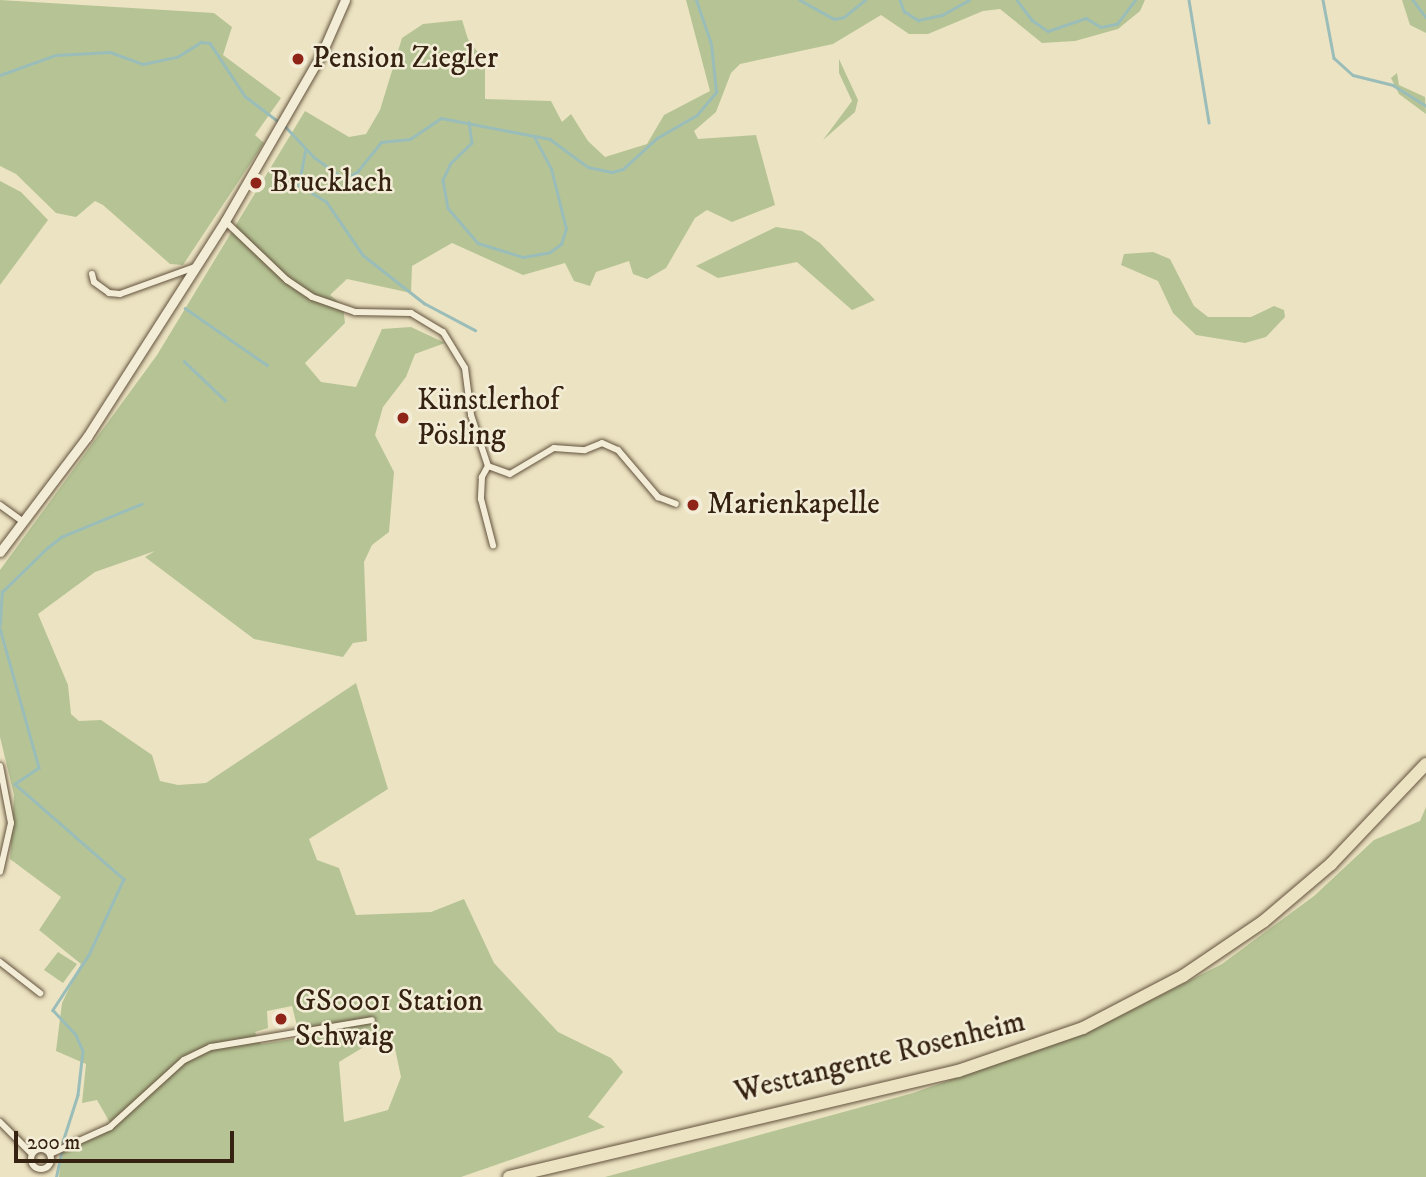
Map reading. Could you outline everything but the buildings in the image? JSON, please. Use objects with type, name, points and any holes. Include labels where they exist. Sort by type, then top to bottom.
[{"type":"highway","name":"Westtangente Rosenheim","points":[[509,1177],[946,1074],[1083,1028],[1184,976],[1264,921],[1331,864],[1426,764]]},
{"type":"main road","points":[[0,552],[87,437],[197,266],[293,105],[345,0]]},
{"type":"street","points":[[225,221],[287,280],[312,296],[355,312],[411,313],[443,332],[465,368],[471,415],[488,466],[482,477],[481,499],[493,545]]},
{"type":"street","points":[[92,274],[94,282],[109,293],[120,294],[197,266]]},
{"type":"street","points":[[488,466],[510,474],[554,448],[585,450],[602,443],[618,450],[658,498],[676,505]]},
{"type":"street","points":[[0,505],[23,522]]},
{"type":"street","points":[[0,766],[11,823],[0,872]]},
{"type":"street","points":[[0,962],[40,993]]},
{"type":"street","points":[[32,1154],[39,1149],[50,1154],[110,1127],[184,1060],[211,1047],[372,1020]]},
{"type":"street","points":[[0,1122],[32,1154],[32,1164],[40,1169],[49,1166],[50,1154]]},
{"type":"green space","points":[[0,0],[214,13],[232,27],[223,55],[281,98],[255,135],[264,143],[183,265],[170,264],[103,205],[95,201],[76,217],[56,213],[16,174],[0,166]]},
{"type":"green space","points":[[686,0],[1145,0],[1140,11],[1118,29],[1075,41],[1042,43],[1000,9],[983,11],[928,34],[909,34],[881,15],[833,44],[740,64],[731,73],[716,112],[694,131],[698,139],[756,135],[775,205],[732,222],[707,210],[695,218],[666,268],[647,279],[633,274],[629,261],[596,272],[590,286],[574,281],[565,263],[523,275],[452,243],[412,266],[411,293],[347,279],[330,295],[343,306],[345,323],[305,363],[321,382],[356,387],[382,329],[411,327],[445,343],[415,354],[406,377],[383,407],[375,435],[394,472],[389,532],[372,545],[364,562],[367,641],[353,643],[343,657],[254,639],[145,557],[155,551],[95,572],[38,614],[68,685],[71,714],[79,721],[101,720],[152,755],[160,781],[178,785],[206,783],[356,683],[388,789],[309,839],[317,860],[339,868],[356,915],[431,912],[464,899],[494,963],[558,1032],[611,1058],[623,1072],[588,1117],[605,1127],[461,1177],[59,1177],[61,1153],[113,1128],[97,1100],[82,1103],[86,1064],[56,1051],[62,1003],[81,964],[39,930],[61,897],[10,859],[14,795],[0,737],[0,570],[157,355],[305,111],[349,137],[366,134],[380,110],[402,38],[423,24],[462,20],[468,39],[485,62],[485,99],[551,101],[562,122],[571,114],[588,141],[605,157],[647,144],[664,115],[710,91]],"holes":[[[292,1006],[300,1038],[261,1044],[255,1032],[268,1028],[267,1011]],[[394,1044],[401,1077],[388,1110],[344,1122],[339,1062],[367,1045]]]},
{"type":"green space","points":[[1402,0],[1426,0],[1426,33],[1410,25]]},
{"type":"green space","points":[[839,59],[858,100],[855,112],[823,140],[852,101],[839,73]]},
{"type":"green space","points":[[1397,73],[1399,85],[1425,97],[1426,114],[1399,94],[1391,78]]},
{"type":"green space","points":[[0,181],[21,192],[48,220],[0,285]]},
{"type":"green space","points":[[776,227],[802,231],[820,243],[875,300],[852,310],[797,262],[718,278],[696,266]]},
{"type":"green space","points":[[1153,252],[1170,259],[1194,306],[1208,317],[1251,317],[1274,306],[1284,310],[1285,317],[1266,337],[1245,343],[1196,335],[1173,313],[1158,281],[1121,265],[1124,254]]},
{"type":"green space","points":[[1426,807],[1426,1177],[605,1177],[913,1093],[1090,1031],[1222,964],[1314,896],[1374,840],[1420,821]]},
{"type":"green space","points":[[58,952],[77,964],[63,983],[44,970]]},
{"type":"waterway","points":[[285,126],[314,157],[344,179],[357,172],[381,142],[410,139],[441,118],[550,139],[588,167],[612,172],[623,169],[657,138],[697,115],[716,92],[711,44],[696,0]]},
{"type":"waterway","points":[[800,0],[834,19],[844,17],[865,0]]},
{"type":"waterway","points":[[900,0],[904,11],[918,20],[942,15],[969,0]]},
{"type":"waterway","points":[[1017,0],[1032,20],[1048,31],[1086,18],[1101,27],[1117,24],[1135,0]]},
{"type":"waterway","points":[[1189,0],[1209,122]]},
{"type":"waterway","points":[[1323,0],[1334,58],[1353,75],[1393,85],[1426,106]]},
{"type":"waterway","points":[[1413,0],[1426,17]]},
{"type":"waterway","points":[[0,75],[56,55],[110,52],[143,64],[177,57],[201,42],[210,43],[245,96],[279,122]]},
{"type":"waterway","points":[[469,122],[472,143],[451,163],[443,180],[448,208],[478,243],[523,257],[550,252],[561,244],[566,229],[551,169],[534,137]]},
{"type":"waterway","points":[[306,149],[299,185],[326,201],[363,255],[424,303],[475,330]]},
{"type":"waterway","points":[[185,308],[267,365]]},
{"type":"waterway","points":[[184,361],[225,400]]},
{"type":"waterway","points":[[0,625],[2,592],[47,548],[61,537],[141,504]]},
{"type":"waterway","points":[[0,628],[39,768],[15,784],[124,879],[89,955],[53,1010],[76,1035],[83,1051],[78,1095],[63,1142]]},
{"type":"waterway","points":[[56,1177],[62,1149]]},
{"type":"place","name":"Pension Ziegler","points":[[298,59]]},
{"type":"place","name":"Brucklach","points":[[256,183]]},
{"type":"place","name":"Künstlerhof Pösling","points":[[403,418]]},
{"type":"place","name":"Marienkapelle","points":[[693,505]]},
{"type":"place","name":"GS0001 Station Schwaig","points":[[281,1019]]}]
